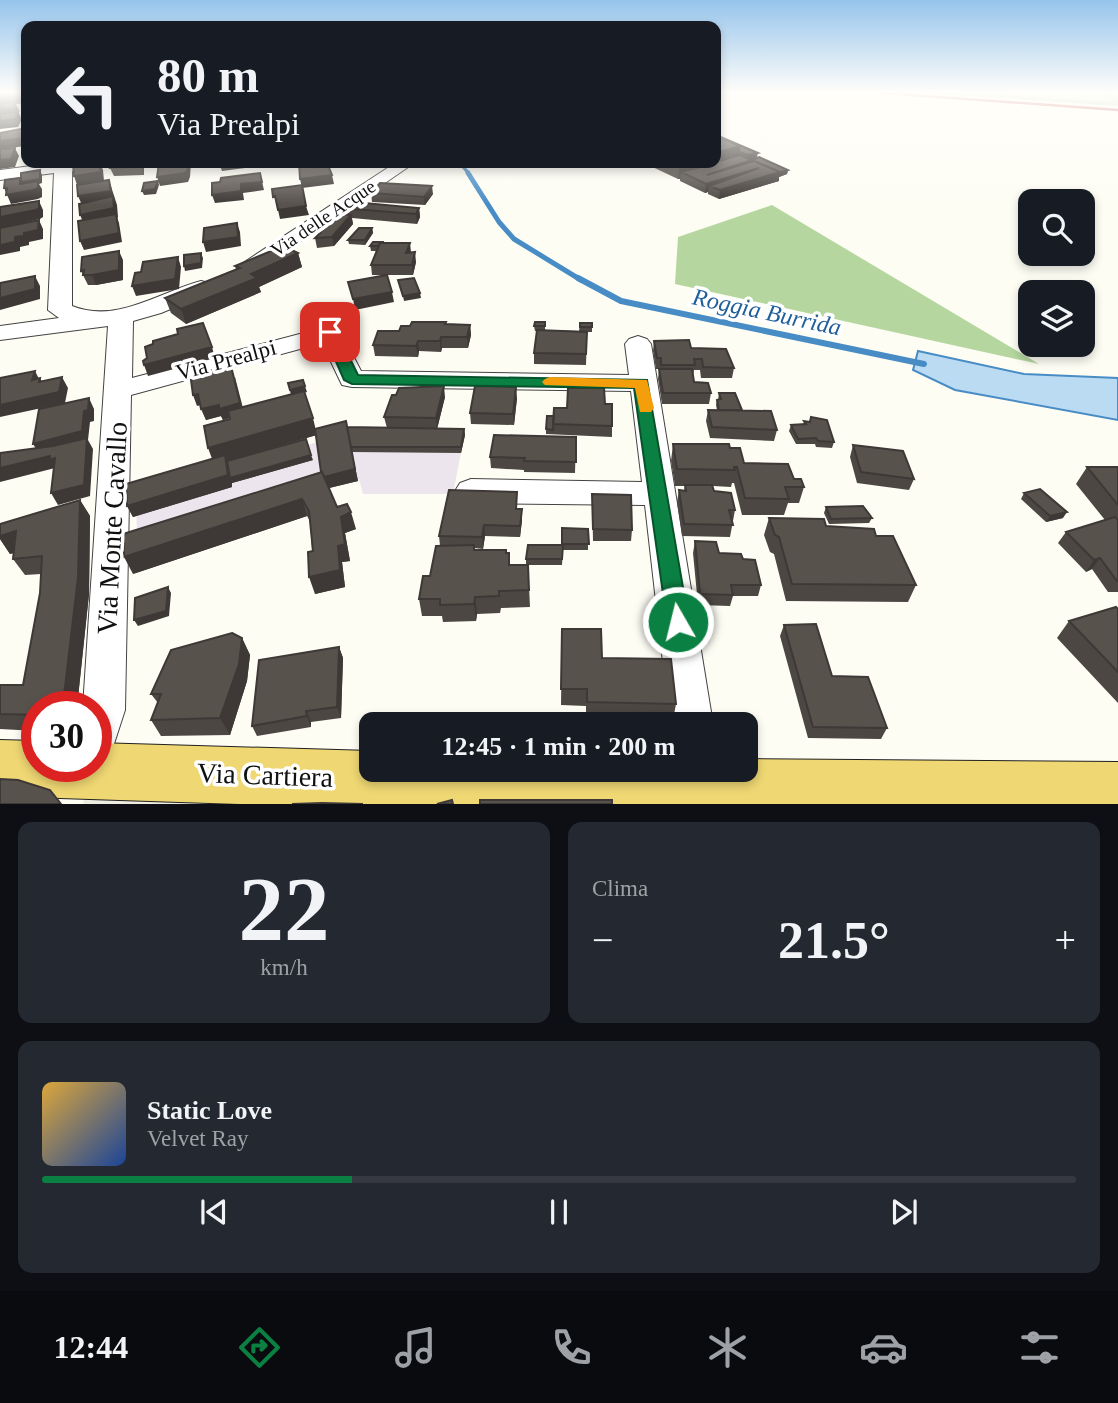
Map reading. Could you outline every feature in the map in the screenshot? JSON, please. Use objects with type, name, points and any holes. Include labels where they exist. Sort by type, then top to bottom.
[{"type":"main road","name":"Via Cartiera","points":[[112,763],[244,789],[636,796],[686,782]]},
{"type":"main road","name":"Via Cartiera","points":[[0,768],[21,766]]},
{"type":"main road","name":"Via Cartiera","points":[[740,782],[878,796],[1118,791]]},
{"type":"street","points":[[0,175],[49,168]]},
{"type":"street","points":[[60,310],[63,168]]},
{"type":"street","name":"Via delle Acque","points":[[0,333],[121,317],[153,309],[268,256],[399,168]]},
{"type":"street","name":"Via delle Acque","points":[[0,333],[35,323],[60,310],[78,317],[121,317]]},
{"type":"street","name":"Via Monte Cavallo","points":[[105,691],[121,317]]},
{"type":"street","name":"Via Prealpi","points":[[118,390],[330,332],[352,380],[642,383]]},
{"type":"street","points":[[638,344],[690,712]]},
{"type":"street","points":[[471,491],[660,494]]},
{"type":"shaded area","points":[[465,432],[453,494],[363,494],[359,479],[138,549],[135,494],[349,433]]},
{"type":"shaded area","points":[[92,784],[204,796],[203,804],[83,802]]},
{"type":"green space","points":[[772,205],[1018,351],[1018,357],[1027,357],[1039,364],[675,284],[678,237]]},
{"type":"water","points":[[918,351],[1024,374],[1118,378],[1118,420],[955,390],[913,370]]},
{"type":"building","points":[[21,131],[21,138],[0,141],[0,133]]},
{"type":"building","points":[[721,137],[758,153],[748,155],[739,152],[740,146]]},
{"type":"building","points":[[721,138],[740,146],[721,152]]},
{"type":"building","points":[[15,148],[11,159],[0,160],[0,149]]},
{"type":"building","points":[[740,155],[752,160],[707,175],[754,161],[780,172],[720,190],[709,186],[759,168],[706,184],[681,172],[697,168],[721,168],[721,161]]},
{"type":"building","points":[[759,157],[788,170],[778,173],[780,172],[751,161]]},
{"type":"building","points":[[73,168],[100,168],[101,172],[74,176]]},
{"type":"building","points":[[158,168],[188,168],[185,173],[157,177]]},
{"type":"building","points":[[299,168],[329,168],[332,175],[300,179]]},
{"type":"building","points":[[40,170],[40,179],[22,182],[21,173]]},
{"type":"building","points":[[260,173],[262,182],[241,184],[241,191],[212,195],[212,183],[220,182],[221,178]]},
{"type":"building","points":[[20,178],[20,184],[38,181],[38,188],[6,195],[5,180]]},
{"type":"building","points":[[109,180],[111,191],[78,196],[77,185]]},
{"type":"building","points":[[158,181],[155,189],[142,191],[144,183]]},
{"type":"building","points":[[380,183],[432,186],[424,197],[371,193]]},
{"type":"building","points":[[302,185],[306,206],[278,210],[272,189]]},
{"type":"building","points":[[113,196],[114,208],[80,215],[79,204]]},
{"type":"building","points":[[39,201],[39,208],[36,210],[0,217],[0,207]]},
{"type":"building","points":[[347,201],[419,208],[416,214],[339,208]]},
{"type":"building","points":[[116,214],[119,233],[80,241],[78,221]]},
{"type":"building","points":[[339,214],[351,215],[332,237],[315,238]]},
{"type":"building","points":[[39,220],[38,230],[15,237],[15,242],[0,245],[0,228]]},
{"type":"building","points":[[237,223],[238,237],[203,242],[204,228]]},
{"type":"building","points":[[359,228],[372,228],[365,240],[348,240]]},
{"type":"building","points":[[373,242],[384,242],[378,246],[370,246]]},
{"type":"building","points":[[380,243],[410,243],[406,253],[415,252],[412,265],[371,265]]},
{"type":"building","points":[[283,246],[298,253],[251,274],[257,278],[181,309],[165,298],[240,268],[235,266]]},
{"type":"building","points":[[119,251],[119,270],[83,275],[82,257]]},
{"type":"building","points":[[201,253],[201,263],[184,266],[184,255]]},
{"type":"building","points":[[178,257],[175,279],[132,286],[135,273],[141,272],[143,262]]},
{"type":"building","points":[[387,275],[392,292],[353,299],[348,282]]},
{"type":"building","points":[[35,276],[35,289],[0,298],[0,283]]},
{"type":"building","points":[[414,278],[420,293],[403,296],[398,280]]},
{"type":"building","points":[[412,322],[470,325],[467,337],[441,337],[440,341],[418,341],[416,346],[373,345],[378,331],[399,331],[401,326],[410,326]]},
{"type":"building","points":[[535,322],[545,322],[545,326],[534,326]]},
{"type":"building","points":[[203,323],[212,347],[144,365],[143,361],[147,358],[145,347],[153,344],[153,341],[178,334],[177,329]]},
{"type":"building","points":[[580,323],[592,323],[592,327],[580,327]]},
{"type":"building","points":[[537,330],[587,332],[586,354],[534,353]]},
{"type":"building","points":[[689,340],[691,348],[726,349],[734,368],[703,367],[702,359],[694,359],[695,365],[661,365],[654,341]]},
{"type":"building","points":[[231,366],[240,403],[219,409],[219,405],[201,409],[198,394],[193,395],[191,380],[205,375],[204,372]]},
{"type":"building","points":[[659,369],[692,369],[694,382],[708,383],[711,393],[663,393]]},
{"type":"building","points":[[35,371],[32,380],[40,378],[39,382],[62,377],[59,392],[0,405],[0,378]]},
{"type":"building","points":[[303,380],[305,386],[290,390],[288,383]]},
{"type":"building","points":[[444,386],[436,418],[384,417],[392,395],[396,395],[399,388]]},
{"type":"building","points":[[475,386],[516,387],[513,414],[470,413]]},
{"type":"building","points":[[568,388],[604,388],[605,404],[612,404],[612,426],[553,424],[554,408],[567,408]]},
{"type":"building","points":[[304,391],[313,418],[208,448],[204,426],[230,419],[228,411]]},
{"type":"building","points":[[719,393],[735,393],[742,410],[719,410]]},
{"type":"building","points":[[89,398],[88,410],[84,411],[82,431],[33,444],[39,409]]},
{"type":"building","points":[[708,410],[771,411],[777,430],[712,427]]},
{"type":"building","points":[[547,416],[554,416],[553,430],[546,429]]},
{"type":"building","points":[[811,417],[827,420],[834,442],[818,441],[816,438],[798,439],[791,425],[806,424],[804,421],[810,422]]},
{"type":"building","points":[[346,421],[355,469],[324,477],[315,429]]},
{"type":"building","points":[[347,427],[464,429],[461,447],[351,447]]},
{"type":"building","points":[[494,435],[576,437],[576,462],[490,457]]},
{"type":"building","points":[[87,438],[84,485],[51,493],[55,458],[50,460],[50,456],[0,468],[0,453],[53,446]]},
{"type":"building","points":[[306,439],[311,455],[230,478],[227,461]]},
{"type":"building","points":[[673,444],[729,444],[730,448],[740,448],[744,463],[788,464],[794,479],[801,479],[804,487],[785,487],[789,499],[745,498],[737,467],[734,467],[735,470],[677,469]]},
{"type":"building","points":[[853,445],[903,451],[914,479],[861,472]]},
{"type":"building","points":[[225,455],[228,475],[127,506],[126,484]]},
{"type":"building","points":[[1087,467],[1118,467],[1118,505]]},
{"type":"building","points":[[322,472],[337,507],[347,504],[351,512],[341,517],[345,544],[338,546],[340,570],[309,577],[308,552],[313,551],[309,511],[302,499],[124,557],[123,534]]},
{"type":"building","points":[[685,485],[712,485],[714,491],[731,493],[735,510],[729,510],[733,525],[684,524],[679,490],[686,491]]},
{"type":"building","points":[[1040,489],[1067,512],[1050,516],[1024,493]]},
{"type":"building","points":[[449,490],[517,492],[516,509],[522,509],[520,526],[484,525],[482,537],[439,536]]},
{"type":"building","points":[[592,494],[631,495],[632,530],[593,529]]},
{"type":"building","points":[[80,500],[78,577],[65,691],[21,691],[21,715],[0,714],[0,685],[23,685],[40,593],[42,556],[13,559],[16,531],[0,536],[0,524]]},
{"type":"building","points":[[863,506],[872,518],[831,519],[826,507]]},
{"type":"building","points":[[1115,517],[1118,520],[1118,581],[1100,558],[1094,560],[1066,532]]},
{"type":"building","points":[[769,518],[824,519],[826,526],[874,529],[876,536],[893,536],[916,585],[792,584],[779,537],[775,535]]},
{"type":"building","points":[[562,528],[588,529],[589,544],[562,544]]},
{"type":"building","points":[[695,541],[716,542],[719,553],[741,554],[743,559],[755,560],[761,585],[731,585],[733,595],[700,594]]},
{"type":"building","points":[[474,545],[474,550],[506,550],[506,553],[509,553],[509,565],[528,565],[529,590],[499,591],[499,596],[475,597],[474,604],[440,605],[440,599],[419,599],[423,576],[430,576],[436,546]]},
{"type":"building","points":[[528,545],[563,545],[562,559],[526,559]]},
{"type":"building","points":[[168,587],[166,611],[134,620],[135,598]]},
{"type":"building","points":[[1116,607],[1118,609],[1118,672],[1069,621]]},
{"type":"building","points":[[816,624],[832,676],[868,677],[887,728],[813,727],[784,625]]},
{"type":"building","points":[[562,629],[601,629],[602,658],[671,659],[676,704],[587,702],[587,689],[561,689]]},
{"type":"building","points":[[232,633],[242,638],[239,664],[220,718],[151,720],[161,694],[151,694],[171,650]]},
{"type":"building","points":[[339,647],[337,707],[306,711],[307,716],[252,726],[259,660]]},
{"type":"building","points":[[0,779],[18,780],[50,790],[61,804],[0,804]]},
{"type":"building","points":[[452,800],[453,804],[437,804]]},
{"type":"building","points":[[480,800],[612,800],[612,804],[480,804]]},
{"type":"building","points":[[322,803],[363,804],[292,804]]},
{"type":"waterway","name":"Roggia Burrida","points":[[464,168],[470,175]]},
{"type":"waterway","name":"Roggia Burrida","points":[[468,173],[499,222],[514,239],[581,280]]},
{"type":"waterway","name":"Roggia Burrida","points":[[578,278],[621,301],[924,364]]},
{"type":"slow traffic","points":[[550,382],[642,383],[646,408]]},
{"type":"route","points":[[330,332],[352,380],[642,383],[678,622]]}]
